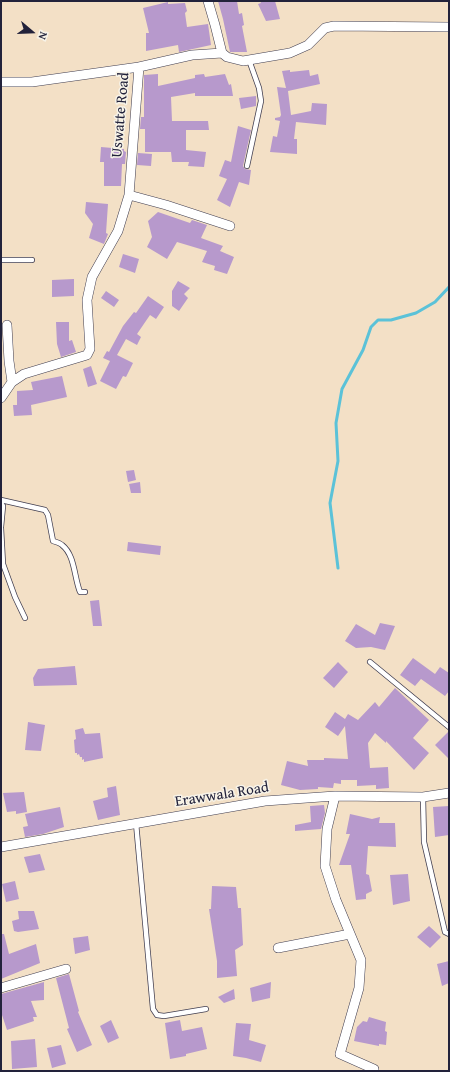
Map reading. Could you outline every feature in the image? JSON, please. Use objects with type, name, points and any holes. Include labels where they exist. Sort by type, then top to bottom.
[{"type":"street","points":[[208,1],[222,53]]},
{"type":"street","name":"Uswatte Road","points":[[1,398],[12,382],[24,374],[87,355],[90,349],[87,300],[92,277],[118,232],[129,195],[139,66],[192,55],[222,53],[227,58],[242,61],[290,53],[308,45],[324,28],[329,27],[449,26]]},
{"type":"street","points":[[1,82],[32,82],[139,66]]},
{"type":"street","points":[[129,195],[166,205],[230,226]]},
{"type":"street","points":[[7,325],[12,382]]},
{"type":"street","name":"Erawwala Road","points":[[1,847],[265,801],[334,796],[423,797],[449,793]]},
{"type":"street","points":[[334,796],[327,829],[325,866],[336,900],[360,960],[359,988],[340,1054],[374,1069],[374,1071]]},
{"type":"street","points":[[278,948],[350,934]]},
{"type":"street","points":[[1,988],[66,969]]},
{"type":"lane","points":[[247,166],[261,101],[259,88],[248,60]]},
{"type":"lane","points":[[1,260],[32,260]]},
{"type":"lane","points":[[25,618],[15,597],[3,564],[1,527],[3,506],[1,502],[45,510],[48,515],[53,541],[62,544],[72,559],[76,583],[80,592],[86,592]]},
{"type":"lane","points":[[370,662],[449,727]]},
{"type":"lane","points":[[423,797],[424,842],[445,932],[449,934]]},
{"type":"lane","points":[[136,823],[153,1009],[157,1015],[164,1016],[206,1009]]},
{"type":"building","points":[[218,1],[237,1],[239,14],[242,13],[244,25],[242,26],[247,52],[230,52]]},
{"type":"building","points":[[260,1],[275,1],[280,19],[266,21],[258,4],[261,3]]},
{"type":"building","points":[[168,2],[168,4],[185,3],[187,11],[185,13],[187,27],[208,24],[211,45],[179,52],[178,45],[146,51],[146,33],[149,33],[143,8]]},
{"type":"building","points":[[290,70],[290,72],[309,70],[310,76],[318,74],[320,84],[288,91],[291,115],[311,111],[312,103],[327,104],[326,125],[296,122],[294,139],[297,139],[297,154],[270,152],[273,136],[277,137],[280,121],[275,120],[275,118],[280,117],[281,115],[277,87],[286,88],[282,71]]},
{"type":"building","points":[[158,74],[158,86],[195,78],[195,75],[204,74],[205,77],[225,74],[229,85],[231,84],[233,96],[195,96],[195,93],[171,97],[172,121],[208,121],[209,130],[186,130],[186,150],[206,152],[204,167],[188,166],[189,162],[172,162],[171,152],[145,152],[145,129],[140,129],[141,117],[144,117],[144,75]]},
{"type":"building","points":[[256,96],[256,106],[241,109],[239,98]]},
{"type":"building","points":[[238,126],[251,130],[243,166],[245,169],[251,170],[249,185],[239,182],[230,207],[217,200],[227,179],[219,176],[225,160],[231,162]]},
{"type":"building","points":[[101,147],[124,149],[126,152],[125,164],[122,164],[121,186],[104,186],[104,162],[100,162]]},
{"type":"building","points":[[138,153],[152,154],[151,166],[137,165]]},
{"type":"building","points":[[86,202],[108,204],[106,233],[108,234],[104,244],[89,238],[93,224],[85,213]]},
{"type":"building","points":[[158,212],[190,223],[192,220],[207,225],[201,238],[223,246],[220,251],[234,257],[227,274],[214,270],[215,266],[202,262],[207,251],[177,242],[167,259],[147,247],[152,237],[148,221]]},
{"type":"building","points":[[123,254],[139,259],[135,273],[119,267]]},
{"type":"building","points":[[74,279],[74,296],[52,297],[52,280]]},
{"type":"building","points":[[178,281],[190,288],[184,294],[188,298],[179,311],[172,306],[172,291]]},
{"type":"building","points":[[106,291],[119,300],[114,307],[101,298]]},
{"type":"building","points":[[148,296],[164,307],[156,319],[150,315],[137,334],[141,337],[137,345],[126,339],[117,355],[133,363],[126,377],[123,376],[116,389],[100,381],[110,361],[103,358],[107,351],[109,352],[123,326],[134,312],[136,313]]},
{"type":"building","points":[[56,322],[69,322],[69,341],[72,340],[76,352],[61,357],[57,344]]},
{"type":"building","points":[[91,366],[97,384],[88,387],[83,369]]},
{"type":"building","points":[[62,376],[67,397],[31,405],[32,415],[14,416],[13,405],[17,405],[17,391],[33,390],[31,382]]},
{"type":"building","points":[[134,470],[136,480],[128,482],[126,471]]},
{"type":"building","points":[[140,482],[141,493],[131,493],[129,484]]},
{"type":"building","points":[[128,542],[161,546],[160,555],[127,551]]},
{"type":"building","points":[[99,600],[102,626],[93,626],[90,601]]},
{"type":"building","points":[[380,623],[395,626],[385,650],[371,647],[356,648],[345,641],[356,624],[375,635]]},
{"type":"building","points":[[413,658],[435,674],[440,667],[449,673],[449,691],[445,696],[421,679],[415,686],[400,675]]},
{"type":"building","points":[[338,662],[348,672],[334,688],[323,678]]},
{"type":"building","points":[[75,666],[77,685],[34,686],[33,678],[38,669]]},
{"type":"building","points":[[395,688],[429,720],[413,738],[429,753],[414,770],[386,741],[386,743],[375,733],[368,743],[370,768],[388,767],[389,788],[376,789],[376,785],[357,786],[357,780],[341,780],[341,784],[334,783],[333,788],[318,787],[318,789],[300,790],[281,785],[287,761],[308,766],[307,760],[324,760],[324,758],[348,759],[345,726],[338,736],[325,727],[335,712],[345,719],[348,714],[358,720],[375,702],[379,707]]},
{"type":"building","points":[[28,722],[45,725],[41,751],[25,750]]},
{"type":"building","points":[[83,728],[85,734],[100,733],[103,758],[84,762],[84,759],[82,760],[82,757],[80,757],[79,754],[77,755],[77,753],[75,753],[75,730]]},
{"type":"building","points":[[449,731],[449,759],[435,745]]},
{"type":"building","points":[[116,786],[120,815],[98,820],[93,801],[108,797],[107,788]]},
{"type":"building","points":[[24,792],[27,812],[16,814],[16,811],[7,812],[3,793]]},
{"type":"building","points":[[324,805],[325,813],[321,829],[295,831],[295,825],[311,822],[310,806]]},
{"type":"building","points":[[449,806],[449,835],[435,837],[433,807]]},
{"type":"building","points":[[60,807],[64,827],[43,834],[25,837],[23,827],[28,826],[25,814]]},
{"type":"building","points":[[350,814],[372,819],[380,817],[379,823],[395,823],[396,847],[368,846],[366,874],[369,875],[372,891],[366,894],[366,899],[356,900],[351,865],[339,865],[350,834],[346,834]]},
{"type":"building","points":[[40,854],[45,870],[29,873],[24,857]]},
{"type":"building","points":[[408,874],[410,901],[393,905],[390,875]]},
{"type":"building","points":[[15,881],[19,899],[6,902],[2,884]]},
{"type":"building","points":[[212,886],[236,887],[238,908],[241,908],[243,945],[235,950],[237,976],[217,978],[217,961],[209,909],[211,909]]},
{"type":"building","points":[[18,911],[34,911],[39,929],[18,932],[14,931],[12,921],[19,919]]},
{"type":"building","points":[[429,926],[441,937],[430,948],[417,937]]},
{"type":"building","points":[[1,934],[4,934],[9,954],[36,944],[40,963],[1,979]]},
{"type":"building","points":[[88,936],[90,950],[75,954],[73,938]]},
{"type":"building","points":[[449,961],[449,983],[442,986],[437,964]]},
{"type":"building","points":[[69,974],[79,1011],[78,1012],[92,1045],[77,1052],[67,1029],[69,1028],[56,978]]},
{"type":"building","points":[[44,982],[44,1000],[31,1001],[37,1017],[33,1017],[34,1021],[7,1030],[1,1012],[1,994]]},
{"type":"building","points":[[271,982],[270,998],[252,1002],[250,988]]},
{"type":"building","points":[[234,989],[235,999],[224,1003],[218,997]]},
{"type":"building","points":[[369,1017],[386,1022],[386,1045],[379,1044],[379,1046],[354,1041],[357,1027],[363,1021],[367,1022]]},
{"type":"building","points":[[111,1020],[119,1038],[108,1043],[100,1026]]},
{"type":"building","points":[[180,1020],[182,1031],[202,1027],[207,1049],[186,1054],[186,1056],[170,1059],[165,1023]]},
{"type":"building","points":[[236,1023],[251,1024],[249,1040],[266,1045],[261,1062],[233,1056]]},
{"type":"building","points":[[35,1039],[37,1067],[12,1069],[11,1041]]},
{"type":"building","points":[[61,1045],[66,1064],[52,1068],[47,1048]]},
{"type":"waterway","points":[[338,568],[330,503],[338,461],[336,423],[342,389],[363,350],[371,327],[378,320],[391,320],[416,313],[435,302],[449,287]]}]
